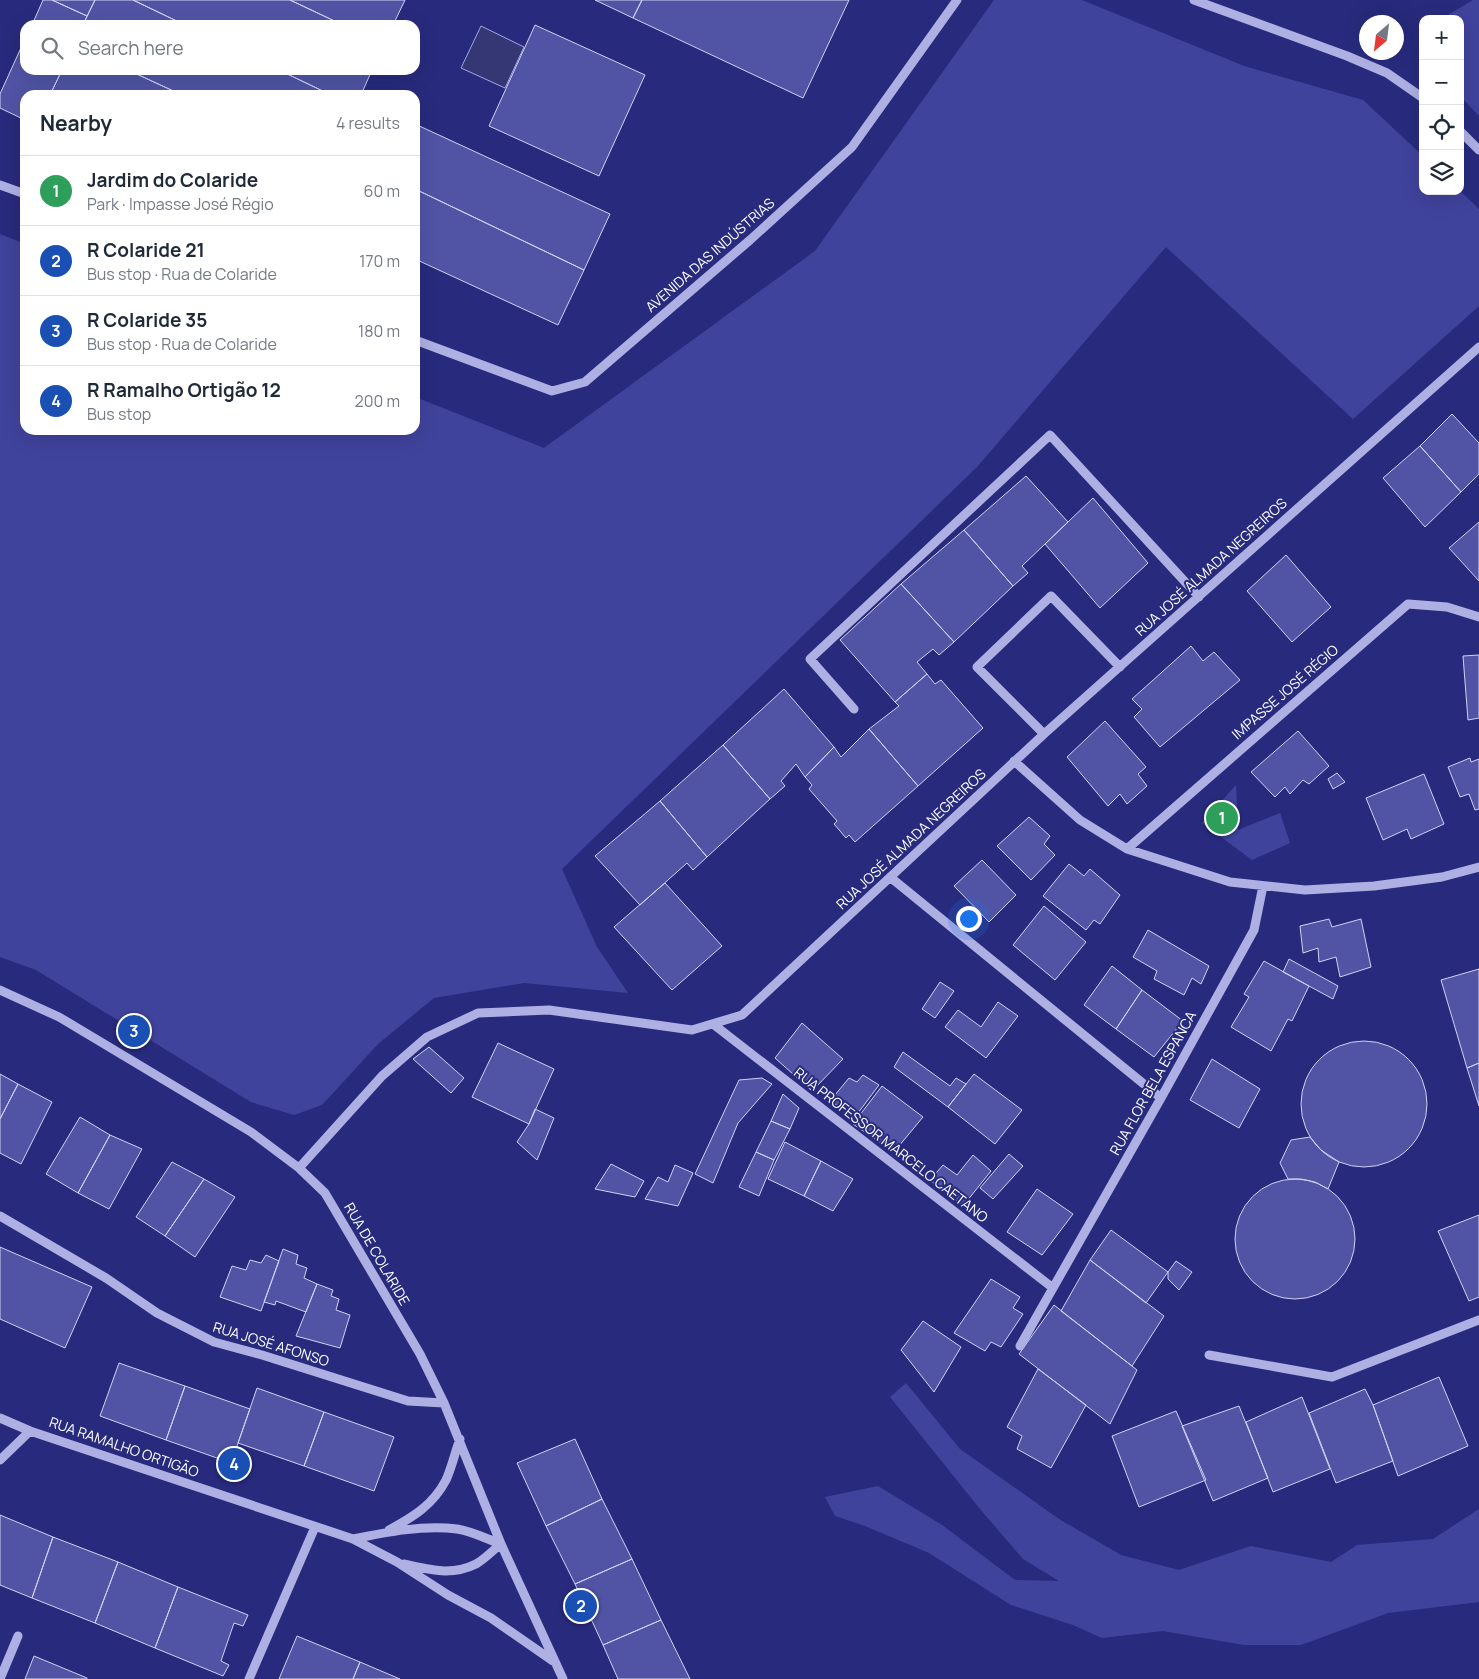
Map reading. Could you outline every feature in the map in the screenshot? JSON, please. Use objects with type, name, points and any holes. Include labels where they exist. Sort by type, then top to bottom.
[{"type":"street","name":"AVENIDA DAS INDÚSTRIAS","points":[[420,342],[552,391],[584,382],[750,240],[852,147],[957,0]]},
{"type":"street","points":[[1194,0],[1387,73],[1419,95]]},
{"type":"street","points":[[1464,135],[1479,150]]},
{"type":"street","points":[[0,185],[20,192]]},
{"type":"street","name":"RUA JOSÉ ALMADA NEGREIROS","points":[[299,1168],[382,1076],[427,1037],[478,1012],[549,1010],[692,1030],[742,1015],[1044,734],[1479,347]]},
{"type":"street","points":[[854,708],[810,659],[1050,435],[1199,597]]},
{"type":"street","points":[[1044,734],[977,667],[1052,596],[1120,667]]},
{"type":"street","name":"IMPASSE JOSÉ RÉGIO","points":[[1127,849],[1408,604],[1446,607],[1479,617]]},
{"type":"street","points":[[1014,762],[1080,820],[1127,849],[1230,882],[1305,890],[1374,886],[1442,877],[1479,867]]},
{"type":"street","points":[[890,877],[1161,1098]]},
{"type":"street","name":"RUA FLOR BELA ESPANCA","points":[[1020,1346],[1254,930],[1263,886]]},
{"type":"street","name":"RUA DE COLARIDE","points":[[0,990],[59,1017],[251,1132],[299,1168],[325,1193],[420,1354],[444,1403],[460,1439],[500,1544],[563,1679]]},
{"type":"street","name":"RUA PROFESSOR MARCELO CAETANO","points":[[713,1024],[1053,1288]]},
{"type":"street","name":"RUA JOSÉ AFONSO","points":[[0,1216],[106,1278],[157,1313],[214,1342],[262,1355],[408,1401],[444,1403]]},
{"type":"street","points":[[1209,1355],[1332,1377],[1479,1320]]},
{"type":"street","name":"RUA RAMALHO ORTIGÃO","points":[[0,1418],[30,1431],[353,1539],[491,1618],[553,1661]]},
{"type":"street","points":[[0,1460],[30,1431]]},
{"type":"street","points":[[384,1532],[413,1517],[430,1503],[446,1480],[460,1439]]},
{"type":"street","points":[[249,1679],[315,1526]]},
{"type":"street","points":[[353,1539],[384,1532],[425,1529],[458,1530],[500,1544]]},
{"type":"street","name":"RUA RAMALHO ORTIGÃO","points":[[396,1562],[437,1572],[459,1570],[478,1563],[500,1544]]},
{"type":"street","points":[[0,1679],[18,1636]]},
{"type":"shaded area","points":[[994,0],[1082,0],[1244,66],[1363,100],[1419,152],[1419,195],[1464,195],[1479,209],[1479,306],[1353,419],[1166,247],[977,467],[562,869],[597,947],[628,993],[524,983],[434,998],[378,1044],[322,1105],[294,1115],[251,1102],[36,970],[0,957],[0,234],[20,242],[20,435],[420,435],[420,399],[544,448],[815,251]]},
{"type":"shaded area","points":[[1473,0],[1479,0],[1479,116],[1464,100],[1464,15],[1448,15]]},
{"type":"shaded area","points":[[481,26],[524,47],[505,88],[461,68]]},
{"type":"shaded area","points":[[1236,785],[1238,830],[1280,813],[1290,843],[1252,860],[1202,823]]},
{"type":"shaded area","points":[[906,1383],[960,1449],[1059,1519],[1121,1555],[1179,1570],[1251,1546],[1331,1562],[1357,1545],[1433,1539],[1479,1509],[1479,1602],[1388,1613],[1301,1645],[1244,1645],[1163,1631],[1102,1638],[1073,1625],[1011,1605],[929,1553],[865,1526],[835,1516],[825,1497],[878,1486],[942,1525],[1015,1580],[1059,1581],[1023,1559],[980,1509],[890,1397]]},
{"type":"building","points":[[43,0],[52,0],[87,16],[85,20],[34,20]]},
{"type":"building","points":[[52,0],[95,0],[87,16]]},
{"type":"building","points":[[95,0],[133,0],[175,20],[85,20]]},
{"type":"building","points":[[133,0],[290,0],[332,20],[175,20]]},
{"type":"building","points":[[290,0],[405,0],[395,20],[332,20]]},
{"type":"building","points":[[595,0],[642,0],[633,18]]},
{"type":"building","points":[[642,0],[849,0],[803,98],[633,18]]},
{"type":"building","points":[[535,25],[645,75],[599,176],[489,126]]},
{"type":"building","points":[[20,50],[20,75],[60,75],[52,90],[20,90],[20,118],[0,108],[0,94]]},
{"type":"building","points":[[60,75],[139,75],[171,90],[52,90]]},
{"type":"building","points":[[139,75],[289,75],[321,90],[171,90]]},
{"type":"building","points":[[289,75],[370,75],[363,90],[321,90]]},
{"type":"building","points":[[420,126],[610,214],[584,270],[420,191]]},
{"type":"building","points":[[420,191],[584,270],[558,325],[420,261]]},
{"type":"building","points":[[1452,414],[1479,443],[1479,474],[1461,492],[1420,446]]},
{"type":"building","points":[[1420,446],[1461,492],[1425,527],[1383,478]]},
{"type":"building","points":[[1026,476],[1068,522],[1022,566],[1028,573],[1013,586],[964,530]]},
{"type":"building","points":[[1093,498],[1148,563],[1100,608],[1045,544]]},
{"type":"building","points":[[1479,522],[1479,581],[1449,548]]},
{"type":"building","points":[[964,530],[1013,586],[954,642],[901,584]]},
{"type":"building","points":[[1286,555],[1331,607],[1292,642],[1247,591]]},
{"type":"building","points":[[901,584],[954,642],[939,655],[933,649],[917,662],[927,674],[895,702],[840,640]]},
{"type":"building","points":[[1191,646],[1203,661],[1214,652],[1240,680],[1160,747],[1134,717],[1142,709],[1132,699]]},
{"type":"building","points":[[1479,655],[1479,718],[1468,720],[1463,656]]},
{"type":"building","points":[[927,674],[935,684],[941,680],[983,728],[918,786],[869,729],[899,706],[895,702]]},
{"type":"building","points":[[784,689],[834,747],[805,777],[796,764],[781,781],[785,786],[770,799],[723,745]]},
{"type":"building","points":[[1105,721],[1146,767],[1138,774],[1147,786],[1127,804],[1120,794],[1108,806],[1067,757]]},
{"type":"building","points":[[869,729],[918,786],[855,842],[849,835],[846,838],[834,824],[837,821],[809,789],[812,785],[805,777],[834,747],[841,757]]},
{"type":"building","points":[[1298,731],[1329,766],[1309,784],[1303,780],[1290,794],[1285,787],[1275,797],[1251,772]]},
{"type":"building","points":[[723,745],[770,799],[707,857],[660,801]]},
{"type":"building","points":[[1470,758],[1471,762],[1479,759],[1479,809],[1475,810],[1469,794],[1460,797],[1448,767]]},
{"type":"building","points":[[1337,773],[1345,782],[1333,789],[1328,779]]},
{"type":"building","points":[[1424,774],[1444,824],[1411,839],[1407,829],[1383,840],[1366,798]]},
{"type":"building","points":[[660,801],[707,857],[693,870],[687,863],[640,905],[595,856]]},
{"type":"building","points":[[1029,817],[1050,836],[1044,844],[1055,855],[1031,880],[997,846]]},
{"type":"building","points":[[982,860],[1016,895],[989,922],[954,886]]},
{"type":"building","points":[[1069,864],[1084,876],[1090,869],[1120,895],[1100,924],[1094,920],[1086,930],[1043,896]]},
{"type":"building","points":[[665,883],[722,946],[672,990],[614,927]]},
{"type":"building","points":[[1044,906],[1086,942],[1055,980],[1013,945]]},
{"type":"building","points":[[1329,919],[1332,927],[1361,919],[1371,967],[1340,977],[1336,957],[1319,962],[1318,948],[1303,953],[1300,926]]},
{"type":"building","points":[[1148,930],[1209,966],[1201,984],[1192,978],[1184,995],[1154,979],[1157,971],[1133,957]]},
{"type":"building","points":[[1289,959],[1338,986],[1333,999],[1283,972]]},
{"type":"building","points":[[1264,961],[1309,986],[1292,1021],[1288,1019],[1271,1051],[1231,1027],[1249,997],[1244,994]]},
{"type":"building","points":[[1112,966],[1142,990],[1116,1029],[1084,1005]]},
{"type":"building","points":[[1479,969],[1479,1063],[1467,1068],[1441,980]]},
{"type":"building","points":[[940,982],[954,991],[935,1018],[922,1009]]},
{"type":"building","points":[[1142,990],[1183,1021],[1154,1057],[1116,1029]]},
{"type":"building","points":[[998,1002],[1018,1016],[986,1058],[945,1027],[958,1010],[981,1027]]},
{"type":"building","points":[[802,1023],[843,1059],[812,1091],[775,1058]]},
{"type":"building","points":[[1364,1041],[1388,1046],[1409,1059],[1422,1080],[1427,1104],[1422,1128],[1409,1149],[1388,1162],[1364,1167],[1340,1162],[1319,1149],[1306,1128],[1301,1104],[1306,1080],[1319,1059],[1340,1046]]},
{"type":"building","points":[[498,1043],[554,1069],[529,1124],[472,1097]]},
{"type":"building","points":[[429,1047],[464,1078],[451,1093],[413,1059]]},
{"type":"building","points":[[903,1052],[950,1086],[956,1078],[966,1084],[948,1107],[894,1067]]},
{"type":"building","points":[[1212,1059],[1260,1089],[1239,1128],[1190,1100]]},
{"type":"building","points":[[1479,1063],[1479,1106],[1467,1068]]},
{"type":"building","points":[[0,1074],[18,1084],[0,1119]]},
{"type":"building","points":[[974,1074],[1022,1110],[995,1144],[948,1107]]},
{"type":"building","points":[[863,1075],[879,1085],[855,1117],[830,1101],[849,1078],[857,1082]]},
{"type":"building","points":[[762,1078],[772,1084],[738,1123],[713,1183],[695,1174],[739,1080]]},
{"type":"building","points":[[18,1084],[52,1102],[21,1164],[0,1153],[0,1119]]},
{"type":"building","points":[[882,1086],[923,1117],[894,1152],[853,1124]]},
{"type":"building","points":[[783,1094],[799,1108],[790,1129],[771,1121]]},
{"type":"building","points":[[535,1109],[554,1118],[537,1160],[517,1142],[529,1124]]},
{"type":"building","points":[[80,1117],[110,1135],[78,1193],[46,1174]]},
{"type":"building","points":[[771,1121],[790,1129],[774,1160],[756,1152]]},
{"type":"building","points":[[110,1135],[142,1149],[109,1209],[78,1193]]},
{"type":"building","points":[[1310,1137],[1321,1150],[1339,1162],[1328,1189],[1315,1182],[1288,1179],[1280,1163],[1291,1140]]},
{"type":"building","points":[[785,1142],[821,1161],[804,1196],[768,1179]]},
{"type":"building","points":[[756,1152],[774,1160],[759,1196],[739,1187]]},
{"type":"building","points":[[1009,1154],[1023,1166],[993,1199],[980,1188]]},
{"type":"building","points":[[973,1155],[991,1171],[963,1206],[930,1180],[943,1165],[957,1175]]},
{"type":"building","points":[[821,1161],[853,1179],[833,1211],[804,1196]]},
{"type":"building","points":[[172,1162],[204,1179],[165,1236],[136,1217]]},
{"type":"building","points":[[611,1164],[644,1181],[635,1197],[595,1189]]},
{"type":"building","points":[[675,1165],[693,1173],[678,1206],[645,1199],[658,1177],[668,1182]]},
{"type":"building","points":[[204,1179],[235,1197],[195,1257],[165,1236]]},
{"type":"building","points":[[1295,1179],[1318,1184],[1328,1189],[1337,1197],[1345,1206],[1350,1216],[1355,1239],[1350,1262],[1345,1272],[1337,1281],[1328,1289],[1318,1294],[1295,1299],[1272,1294],[1262,1289],[1253,1281],[1245,1272],[1240,1262],[1235,1239],[1240,1216],[1245,1206],[1253,1197],[1262,1189],[1272,1184]]},
{"type":"building","points":[[1037,1189],[1073,1214],[1042,1255],[1007,1232]]},
{"type":"building","points":[[1479,1215],[1479,1297],[1469,1301],[1438,1231]]},
{"type":"building","points":[[1111,1230],[1168,1272],[1146,1303],[1090,1260]]},
{"type":"building","points":[[0,1247],[92,1287],[65,1348],[0,1319]]},
{"type":"building","points":[[283,1249],[298,1255],[296,1264],[307,1268],[304,1278],[317,1284],[306,1312],[276,1301],[275,1305],[264,1302]]},
{"type":"building","points":[[266,1255],[279,1261],[261,1311],[220,1297],[232,1266],[246,1270],[250,1260],[261,1263]]},
{"type":"building","points":[[1090,1260],[1164,1316],[1132,1366],[1061,1311]]},
{"type":"building","points":[[1176,1261],[1192,1272],[1179,1290],[1168,1279],[1168,1272]]},
{"type":"building","points":[[991,1279],[1020,1297],[1013,1308],[1023,1314],[1001,1347],[991,1342],[985,1351],[954,1333]]},
{"type":"building","points":[[317,1284],[333,1290],[331,1296],[339,1299],[336,1310],[350,1315],[340,1348],[296,1336]]},
{"type":"building","points":[[1054,1305],[1137,1370],[1110,1424],[1019,1354]]},
{"type":"building","points":[[923,1321],[961,1347],[934,1392],[901,1350]]},
{"type":"building","points":[[119,1363],[185,1386],[166,1440],[100,1416]]},
{"type":"building","points":[[1038,1369],[1086,1405],[1051,1468],[1017,1449],[1022,1436],[1007,1427]]},
{"type":"building","points":[[1439,1377],[1468,1446],[1398,1476],[1373,1405]]},
{"type":"building","points":[[185,1386],[250,1409],[231,1463],[166,1440]]},
{"type":"building","points":[[257,1388],[324,1412],[304,1466],[238,1443]]},
{"type":"building","points":[[1365,1389],[1373,1405],[1393,1461],[1336,1483],[1309,1413]]},
{"type":"building","points":[[1302,1397],[1330,1469],[1273,1492],[1246,1422]]},
{"type":"building","points":[[1239,1406],[1268,1478],[1213,1501],[1182,1426]]},
{"type":"building","points":[[1176,1411],[1206,1480],[1139,1507],[1112,1436]]},
{"type":"building","points":[[324,1412],[394,1437],[374,1491],[304,1466]]},
{"type":"building","points":[[575,1439],[602,1499],[546,1526],[517,1463]]},
{"type":"building","points":[[602,1499],[632,1559],[575,1584],[546,1526]]},
{"type":"building","points":[[0,1515],[53,1537],[32,1598],[0,1585]]},
{"type":"building","points":[[53,1537],[118,1562],[95,1623],[32,1598]]},
{"type":"building","points":[[632,1559],[661,1620],[603,1645],[575,1584]]},
{"type":"building","points":[[118,1562],[178,1587],[155,1648],[95,1623]]},
{"type":"building","points":[[178,1587],[248,1615],[243,1626],[234,1623],[221,1661],[229,1665],[223,1676],[155,1648]]},
{"type":"building","points":[[661,1620],[690,1679],[618,1679],[603,1645]]},
{"type":"building","points":[[297,1636],[360,1662],[353,1679],[279,1679]]},
{"type":"building","points":[[34,1656],[87,1678],[87,1679],[25,1679]]},
{"type":"building","points":[[360,1662],[400,1679],[353,1679]]},
{"type":"place","name":"Jardim do Colaride","points":[[1222,818]]},
{"type":"place","name":"R Colaride 35","points":[[134,1031]]},
{"type":"place","name":"R Ramalho Ortigão 12","points":[[234,1464]]},
{"type":"place","name":"R Colaride 21","points":[[581,1606]]}]
